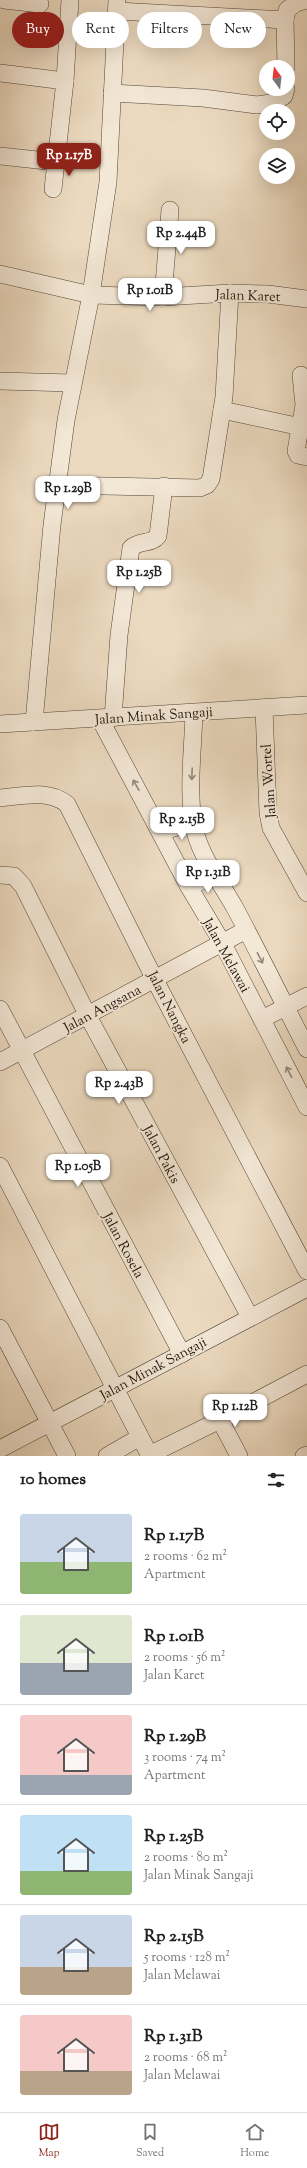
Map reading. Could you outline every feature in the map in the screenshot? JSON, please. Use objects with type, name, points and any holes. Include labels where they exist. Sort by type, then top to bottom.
[{"type":"street","points":[[4,0],[40,4]]},
{"type":"street","points":[[53,189],[65,81],[70,0]]},
{"type":"street","points":[[286,60],[285,20],[289,7],[307,0]]},
{"type":"street","points":[[34,722],[57,485],[72,383],[91,295],[108,182],[117,6],[285,20]]},
{"type":"street","points":[[0,73],[65,81]]},
{"type":"street","points":[[112,93],[203,98],[257,104],[271,103],[284,96]]},
{"type":"street","points":[[0,156],[56,162]]},
{"type":"street","points":[[163,297],[170,210]]},
{"type":"street","name":"Jalan Karet","points":[[0,274],[91,295],[163,297],[230,293],[268,294],[307,299]]},
{"type":"street","points":[[57,485],[164,486],[200,488],[207,486],[211,479],[222,410],[230,293]]},
{"type":"street","points":[[301,375],[304,405],[296,453],[307,457]]},
{"type":"street","points":[[0,381],[72,383]]},
{"type":"street","points":[[222,410],[301,427]]},
{"type":"street","points":[[107,719],[131,548],[136,543],[151,541],[158,536],[164,486]]},
{"type":"street","name":"Jalan Minak Sangaji","points":[[0,724],[107,719],[307,705]]},
{"type":"street","name":"Jalan Wortel","points":[[264,708],[271,828],[307,893]]},
{"type":"street","name":"Jalan Melawai","points":[[194,713],[191,781],[193,822],[199,841],[214,874],[246,930],[307,1048]]},
{"type":"street","name":"Jalan Melawai","points":[[107,719],[189,887],[223,944],[307,1107]]},
{"type":"street","name":"Jalan Nangka","points":[[0,798],[42,794],[58,797],[67,804],[156,980],[307,1270]]},
{"type":"street","points":[[161,832],[193,822]]},
{"type":"street","points":[[189,887],[214,874]]},
{"type":"street","name":"Jalan Pakis","points":[[0,875],[14,876],[23,886],[88,1016],[250,1317]]},
{"type":"street","name":"Jalan Angsana","points":[[0,1062],[156,980],[246,930]]},
{"type":"street","points":[[262,1019],[307,996]]},
{"type":"street","name":"Jalan Rosela","points":[[0,1009],[182,1354]]},
{"type":"street","points":[[0,1166],[149,1455],[220,1420],[307,1374]]},
{"type":"street","name":"Jalan Minak Sangaji","points":[[0,1449],[307,1288]]},
{"type":"street","points":[[0,1328],[67,1456]]},
{"type":"street","points":[[220,1420],[239,1456]]},
{"type":"street","points":[[107,1456],[140,1437]]}]
